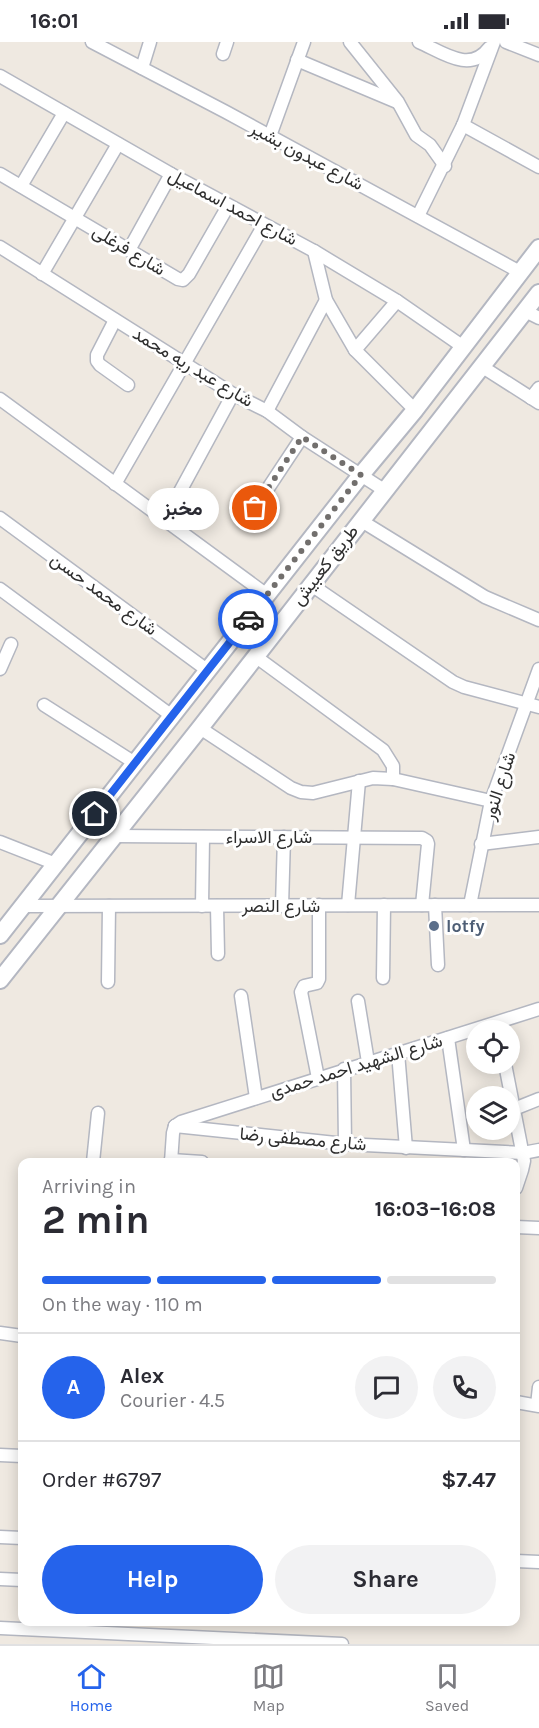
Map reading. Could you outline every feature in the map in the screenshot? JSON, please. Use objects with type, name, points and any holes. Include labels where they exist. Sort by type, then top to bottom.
[{"type":"street","name":"شارع عبدون بشير","points":[[92,42],[520,272]]},
{"type":"street","points":[[141,68],[150,42]]},
{"type":"street","points":[[270,136],[304,42]]},
{"type":"street","points":[[350,42],[398,102],[416,135],[430,145],[445,166]]},
{"type":"street","points":[[419,42],[466,61],[475,61],[482,57],[495,43]]},
{"type":"street","points":[[506,42],[539,55]]},
{"type":"street","points":[[418,216],[445,166],[495,43]]},
{"type":"street","points":[[297,60],[398,102]]},
{"type":"street","name":"شارع احمد اسماعيل","points":[[0,76],[228,206],[314,251],[397,301],[462,346]]},
{"type":"street","points":[[21,186],[64,113]]},
{"type":"street","points":[[463,125],[539,167]]},
{"type":"street","points":[[42,274],[118,144]]},
{"type":"street","name":"شارع فرغلى","points":[[0,174],[183,280],[189,274],[228,206]]},
{"type":"street","points":[[129,250],[171,174]]},
{"type":"street","points":[[114,484],[264,225]]},
{"type":"street","name":"شارع عبد ريه محمد","points":[[0,247],[233,394],[267,411],[302,437],[384,490]]},
{"type":"street","name":"طريق كعبيش","points":[[0,935],[361,475],[415,410],[539,248]]},
{"type":"street","points":[[314,251],[326,300],[355,350],[415,410]]},
{"type":"street","name":"طريق كعبيش","points":[[0,980],[200,728],[481,366],[532,315],[539,293]]},
{"type":"street","points":[[267,411],[326,300]]},
{"type":"street","points":[[355,350],[397,301]]},
{"type":"street","points":[[115,320],[97,355],[97,361],[128,385]]},
{"type":"street","points":[[481,366],[536,396]]},
{"type":"street","points":[[164,521],[233,394]]},
{"type":"street","points":[[0,399],[267,595]]},
{"type":"street","points":[[255,508],[302,437]]},
{"type":"street","name":"شارع محمد حسن","points":[[0,518],[207,670]]},
{"type":"street","points":[[360,520],[485,597],[539,620]]},
{"type":"street","points":[[310,584],[453,682],[533,705]]},
{"type":"street","points":[[0,589],[172,716]]},
{"type":"street","points":[[0,669],[11,644]]},
{"type":"street","points":[[255,656],[383,750],[393,766],[393,779]]},
{"type":"street","name":"شارع النور","points":[[470,905],[491,801],[533,705],[539,669]]},
{"type":"street","points":[[44,705],[135,763]]},
{"type":"street","points":[[200,728],[291,788],[301,792],[313,793],[373,778],[393,779],[491,801]]},
{"type":"street","points":[[348,905],[359,781]]},
{"type":"street","name":"شارع الاسراء","points":[[115,836],[422,838],[428,844],[429,905]]},
{"type":"street","points":[[202,906],[203,837]]},
{"type":"street","points":[[282,906],[284,837]]},
{"type":"street","points":[[481,844],[539,837]]},
{"type":"street","points":[[0,842],[56,864]]},
{"type":"street","points":[[318,1078],[301,992],[304,986],[317,982],[319,979],[319,905]]},
{"type":"street","points":[[383,978],[384,905]]},
{"type":"street","points":[[429,905],[438,965]]},
{"type":"street","name":"شارع النصر","points":[[23,906],[539,905]]},
{"type":"street","points":[[108,982],[109,906]]},
{"type":"street","points":[[217,906],[218,954]]},
{"type":"street","points":[[241,996],[256,1098]]},
{"type":"street","points":[[358,1001],[368,1062]]},
{"type":"street","name":"شارع الشهيد احمد حمدى","points":[[514,1020],[539,1010]]},
{"type":"street","name":"شارع الشهيد احمد حمدى","points":[[176,1126],[181,1122],[368,1062],[466,1034]]},
{"type":"street","points":[[448,1038],[464,1150]]},
{"type":"street","points":[[398,1053],[406,1148]]},
{"type":"street","points":[[344,1070],[345,1144]]},
{"type":"street","points":[[520,1107],[539,1099]]},
{"type":"street","points":[[93,1158],[98,1113]]},
{"type":"street","points":[[171,1158],[173,1133],[176,1126]]},
{"type":"street","name":"شارع مصطفى رضا","points":[[176,1126],[345,1144],[522,1153],[539,1150]]},
{"type":"street","points":[[520,1140],[522,1153],[520,1176]]},
{"type":"street","points":[[520,1227],[539,1228]]},
{"type":"street","points":[[0,1333],[18,1335]]},
{"type":"street","points":[[520,1403],[538,1405],[539,1387]]},
{"type":"street","points":[[0,1455],[18,1456]]},
{"type":"street","points":[[0,1537],[18,1538]]},
{"type":"street","points":[[520,1561],[539,1563]]},
{"type":"street","points":[[0,1579],[18,1580]]},
{"type":"street","points":[[0,1628],[342,1644]]},
{"type":"way so far","points":[[248,619],[361,475],[302,437],[255,508]]},
{"type":"place","name":"مخبز","points":[[255,508]]},
{"type":"place","name":"lotfy","points":[[434,926]]},
{"type":"route","points":[[95,814],[248,619]]}]
